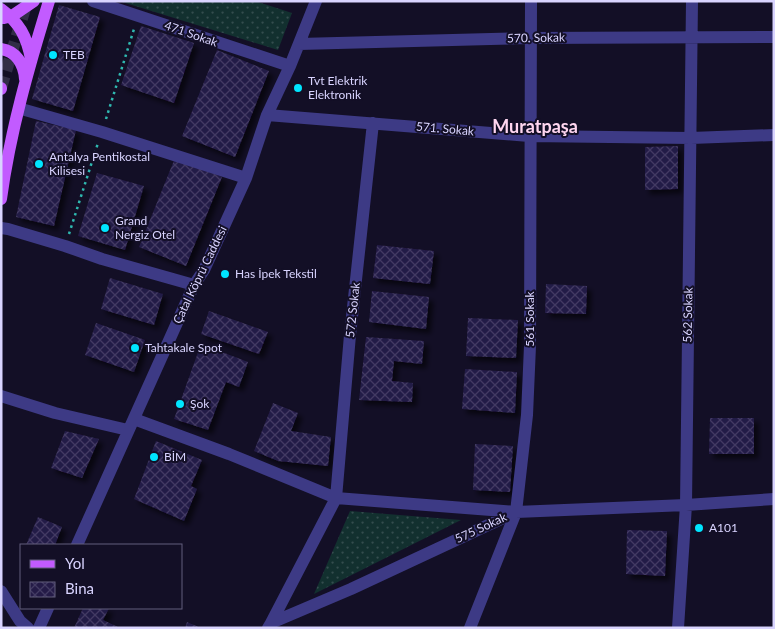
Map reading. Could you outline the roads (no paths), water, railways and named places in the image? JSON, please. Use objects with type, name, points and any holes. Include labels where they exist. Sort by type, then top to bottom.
[{"type":"main road","points":[[31,59],[25,33],[5,15],[34,1]]},
{"type":"main road","points":[[1,199],[6,158],[31,59],[49,1]]},
{"type":"main road","points":[[1,48],[7,50],[20,61],[24,69],[25,84]]},
{"type":"street","name":"471 Sokak","points":[[93,1],[290,66]]},
{"type":"street","name":"Çatal Köprü Caddesi","points":[[76,544],[194,285],[204,270],[246,178],[266,115],[290,66],[316,1]]},
{"type":"street","name":"561 Sokak","points":[[470,628],[516,512],[527,415],[530,346],[531,1]]},
{"type":"street","name":"562 Sokak","points":[[678,628],[686,505],[692,1]]},
{"type":"street","name":"570. Sokak","points":[[299,44],[530,38],[774,37]]},
{"type":"street","points":[[25,110],[102,132],[246,178]]},
{"type":"street","name":"571. Sokak","points":[[266,115],[530,136],[691,138],[774,135]]},
{"type":"street","name":"572 Sokak","points":[[336,498],[350,336],[373,123]]},
{"type":"street","points":[[1,228],[65,246],[102,260],[194,285]]},
{"type":"street","points":[[1,396],[56,413],[131,424],[229,454],[336,498],[516,512]]},
{"type":"street","points":[[269,625],[336,498]]},
{"type":"street","name":"575 Sokak","points":[[269,625],[351,590],[516,512],[774,500]]},
{"type":"street","points":[[1,591],[20,621],[28,628]]},
{"type":"street","points":[[39,628],[48,609]]},
{"type":"tunnel","points":[[1,88],[27,2]]},
{"type":"place","name":"TEB","points":[[53,55]]},
{"type":"place","name":"Tvt Elektrik Elektronik","points":[[298,88]]},
{"type":"place","name":"Antalya Pentikostal Kilisesi","points":[[39,164]]},
{"type":"place","name":"Grand Nergiz Otel","points":[[105,228]]},
{"type":"place","name":"Has İpek Tekstil","points":[[225,274]]},
{"type":"place","name":"Tahtakale Spot","points":[[135,348]]},
{"type":"place","name":"Şok","points":[[180,404]]},
{"type":"place","name":"BİM","points":[[154,457]]},
{"type":"place","name":"A101","points":[[699,528]]},
{"type":"district","name":"Muratpaşa","points":[[535,127]]}]
